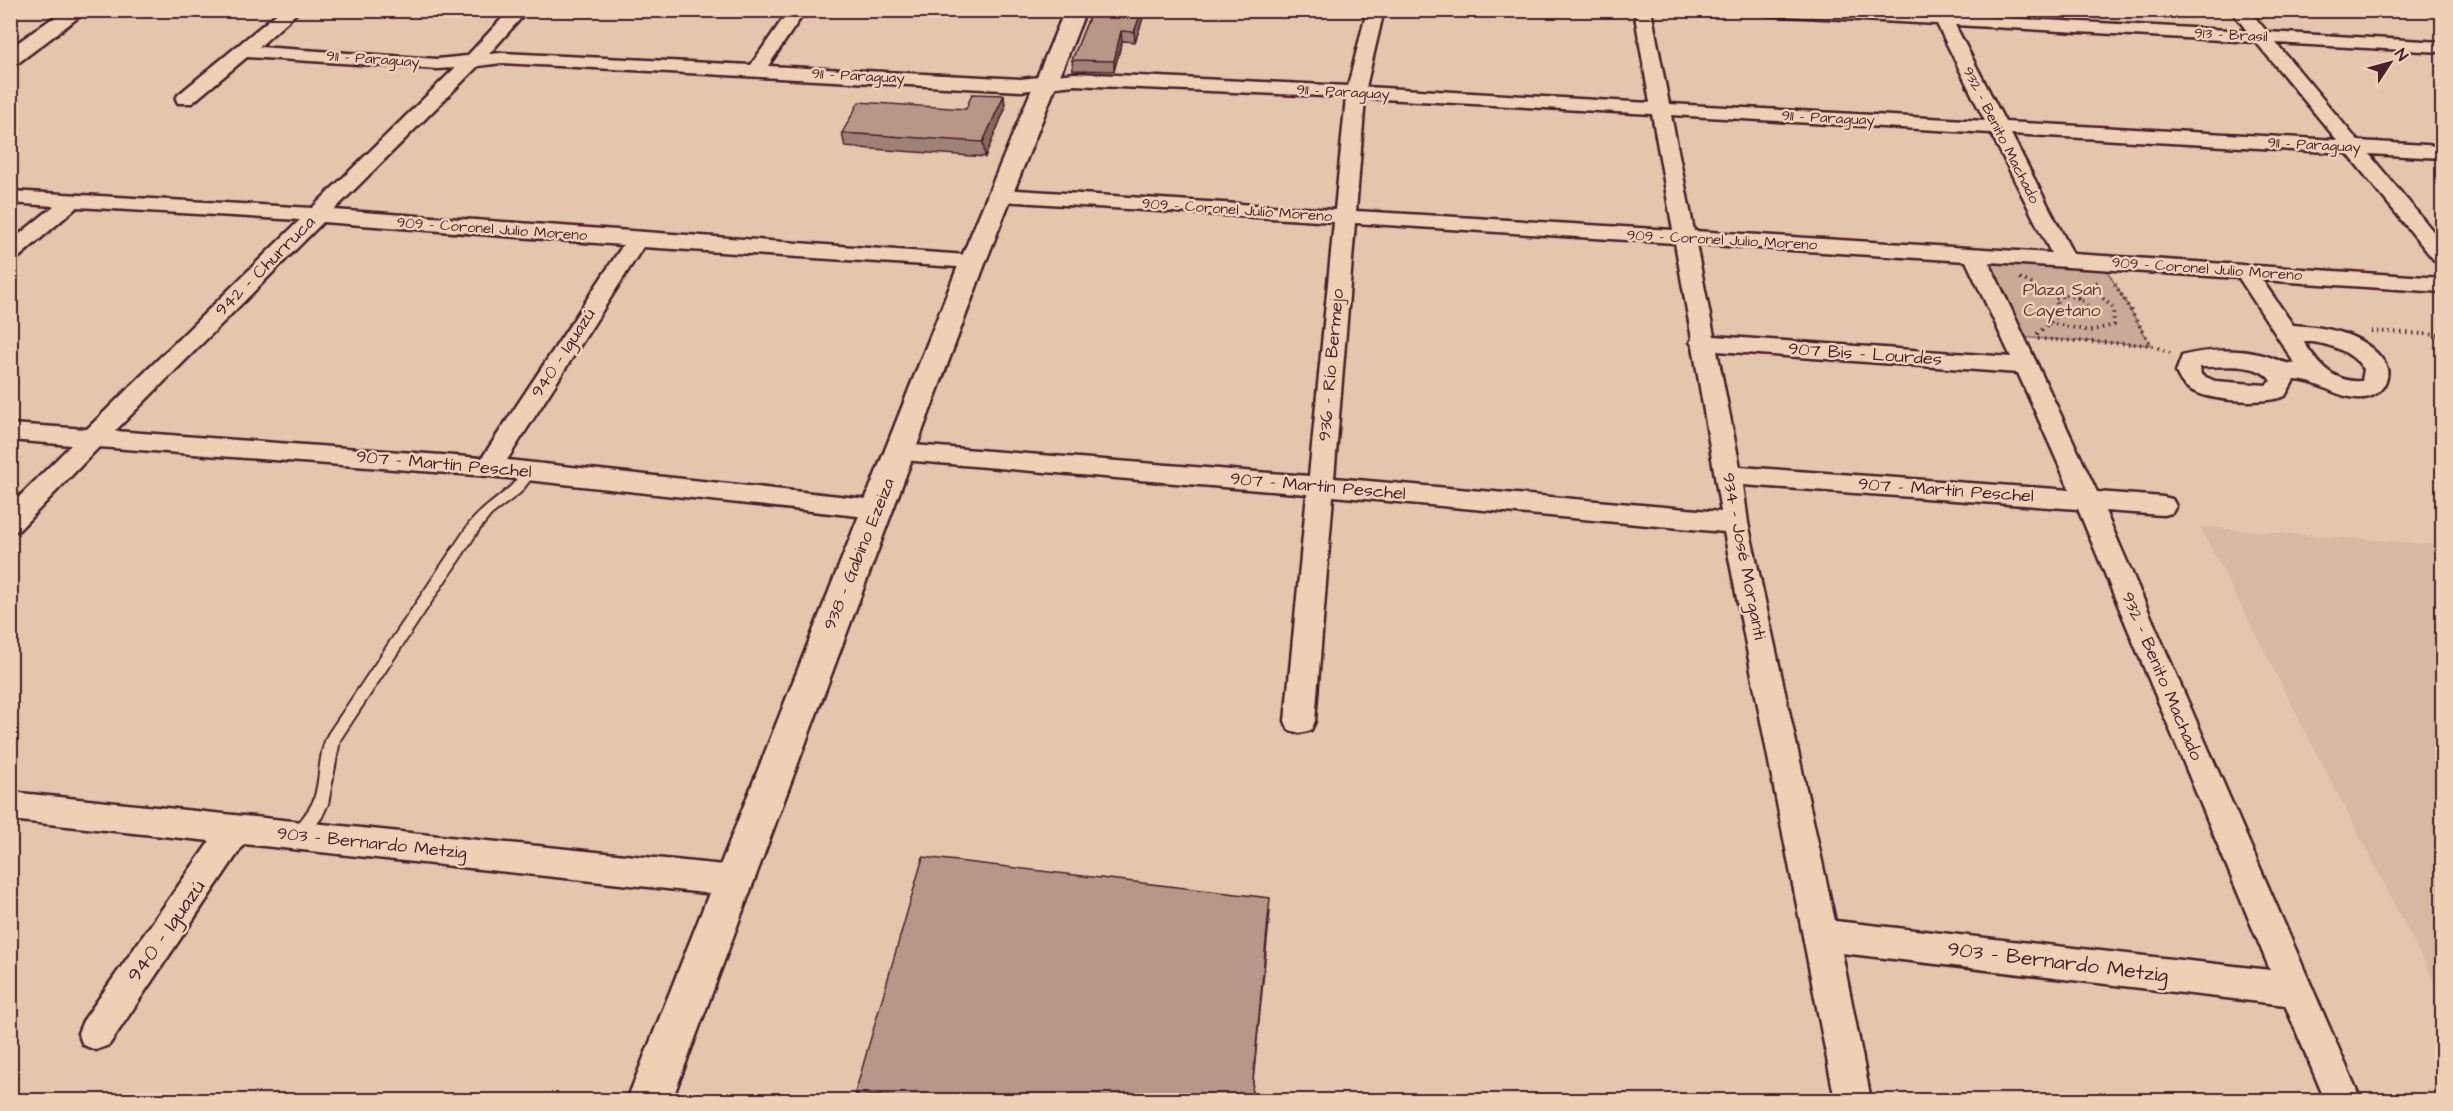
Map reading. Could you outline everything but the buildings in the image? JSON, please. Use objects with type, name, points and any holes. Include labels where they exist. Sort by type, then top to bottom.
[{"type":"street","points":[[10,58],[78,10]]},
{"type":"street","points":[[185,99],[292,10]]},
{"type":"street","name":"942 - Churruca","points":[[10,524],[94,437],[473,60],[520,10]]},
{"type":"street","points":[[756,71],[798,10]]},
{"type":"street","name":"938 - Gabino Ezeiza","points":[[649,1101],[973,261],[1076,10]]},
{"type":"street","name":"936 - Río Bermejo","points":[[1300,722],[1343,217],[1356,92],[1376,10]]},
{"type":"street","name":"934 - José Morganti","points":[[1642,10],[1686,238],[1702,342],[1729,475],[1735,523],[1821,935],[1853,1101]]},
{"type":"street","name":"913 - Brasil","points":[[1768,10],[1940,15],[2442,47]]},
{"type":"street","points":[[2239,10],[2350,147],[2442,255]]},
{"type":"street","name":"932 - Benito Machado","points":[[1940,15],[2066,259]]},
{"type":"street","name":"911 - Paraguay","points":[[244,51],[437,64],[502,58],[1021,85],[1074,79],[1356,92],[2442,152]]},
{"type":"street","name":"909 - Coronel Julio Moreno","points":[[1001,195],[1686,238],[2066,259],[2106,267],[2245,271],[2442,285]]},
{"type":"street","name":"909 - Coronel Julio Moreno","points":[[10,197],[316,215],[637,240],[973,261]]},
{"type":"street","points":[[10,253],[71,202]]},
{"type":"street","name":"940 - Iguazú","points":[[489,467],[637,240]]},
{"type":"street","name":"932 - Benito Machado","points":[[1974,254],[2088,500],[2343,1101]]},
{"type":"street","points":[[2245,271],[2284,332],[2312,372],[2340,387],[2352,390],[2364,390],[2372,386],[2376,377],[2376,368],[2371,360],[2351,346],[2318,334],[2284,332]]},
{"type":"street","name":"907 Bis - Lourdes","points":[[1702,342],[2027,366]]},
{"type":"street","points":[[2278,372],[2283,381],[2281,387],[2275,392],[2216,390],[2204,388],[2194,382],[2187,368],[2190,361],[2199,359],[2245,360],[2260,362],[2278,372],[2312,372]]},
{"type":"street","name":"907 - Martín Peschel","points":[[10,432],[489,467],[876,509]]},
{"type":"street","name":"907 - Martín Peschel","points":[[900,453],[1321,486],[1735,523]]},
{"type":"street","name":"907 - Martín Peschel","points":[[1729,475],[2163,506]]},
{"type":"street","name":"903 - Bernardo Metzig","points":[[10,806],[733,881]]},
{"type":"street","name":"940 - Iguazú","points":[[96,1033],[236,830]]},
{"type":"street","name":"903 - Bernardo Metzig","points":[[1821,935],[2295,990]]},
{"type":"lane","points":[[299,835],[317,811],[323,794],[327,754],[333,738],[474,527],[486,512],[515,490],[530,471]]},
{"type":"path","points":[[2078,298],[2091,287],[2106,267],[2151,345]]},
{"type":"path","points":[[2049,323],[2089,332],[2104,330],[2114,325],[2117,316],[2114,307],[2091,287]]},
{"type":"path","points":[[2065,295],[2078,298],[2088,306],[2087,312],[2080,315],[2063,311],[2056,305],[2057,297],[2065,295]]},
{"type":"path","points":[[2063,311],[2032,338],[2151,345],[2190,361]]},
{"type":"shaded area","points":[[2200,527],[2442,545],[2442,997],[2272,666]]},
{"type":"green space","name":"Plaza San Cayetano","points":[[1974,254],[2102,262],[2151,345],[2014,337]]}]
